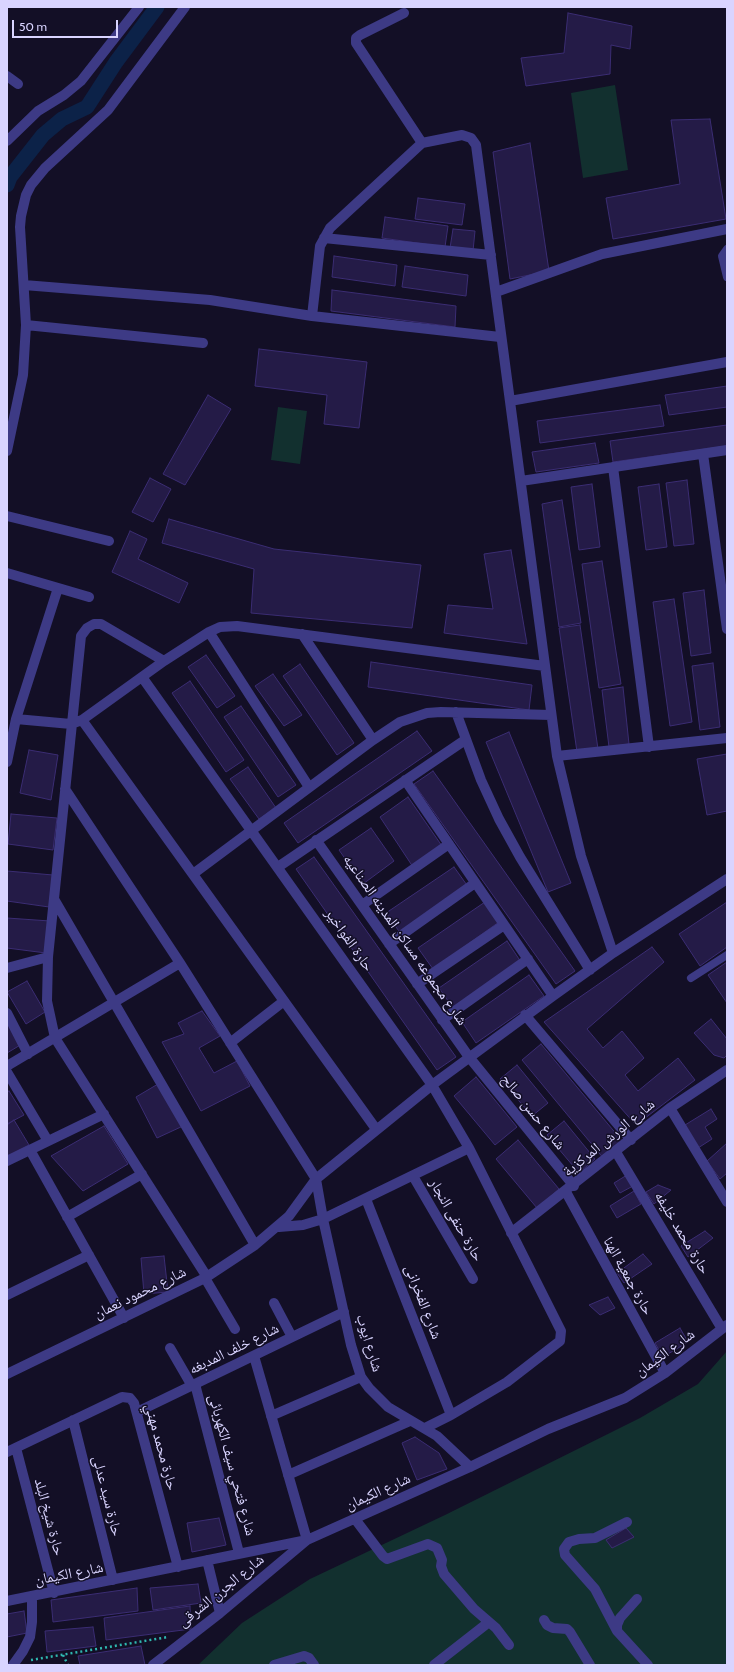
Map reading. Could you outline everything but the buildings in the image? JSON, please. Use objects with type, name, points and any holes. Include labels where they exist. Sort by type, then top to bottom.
[{"type":"street","points":[[7,141],[35,114],[81,81],[139,7]]},
{"type":"street","points":[[7,451],[23,375],[26,325],[21,216],[24,200],[31,185],[45,168],[108,110],[185,7]]},
{"type":"street","points":[[404,12],[360,35],[356,38],[356,43],[422,143]]},
{"type":"street","points":[[7,76],[18,84]]},
{"type":"street","points":[[312,316],[320,246],[330,228],[422,143],[462,135],[470,138],[476,146],[496,292],[500,337],[521,481],[557,756],[581,856],[613,953]]},
{"type":"street","points":[[496,292],[602,254],[727,229]]},
{"type":"street","points":[[324,238],[491,255]]},
{"type":"street","points":[[24,285],[210,300],[312,316],[500,337]]},
{"type":"street","points":[[26,325],[203,343]]},
{"type":"street","points":[[510,401],[727,362]]},
{"type":"street","points":[[521,481],[727,450]]},
{"type":"street","points":[[703,454],[727,629]]},
{"type":"street","points":[[612,467],[649,747]]},
{"type":"street","points":[[7,516],[109,541]]},
{"type":"street","points":[[7,573],[89,597]]},
{"type":"street","points":[[7,762],[16,719],[58,588]]},
{"type":"street","points":[[164,661],[101,624],[94,624],[87,628],[81,636],[48,957],[47,1001],[55,1038],[206,1277],[235,1329]]},
{"type":"street","points":[[16,719],[71,724],[82,720],[164,661],[209,632],[220,627],[237,626],[545,666]]},
{"type":"street","points":[[209,632],[309,787]]},
{"type":"street","points":[[302,634],[373,740]]},
{"type":"street","name":"حارة الفواخير","points":[[142,677],[432,1085],[469,1148],[561,1331],[562,1338],[533,1363],[507,1382],[451,1415]]},
{"type":"street","points":[[193,874],[373,740],[400,722],[427,713],[456,712],[551,715]]},
{"type":"street","points":[[456,712],[465,740],[481,780],[503,826],[520,857],[590,970]]},
{"type":"street","points":[[82,720],[376,1129]]},
{"type":"street","points":[[557,756],[727,738]]},
{"type":"street","points":[[278,867],[465,740]]},
{"type":"street","points":[[405,780],[552,996]]},
{"type":"street","points":[[65,789],[180,963],[316,1179]]},
{"type":"street","name":"شارع مجموعه مساكن المدينه الصناعيه","points":[[316,840],[469,1057]]},
{"type":"street","points":[[362,905],[449,844]]},
{"type":"street","name":"شارع محمود نعمان","points":[[8,1374],[206,1277],[255,1245],[279,1226],[299,1204],[316,1179],[432,1085],[525,1015],[613,953],[727,879]]},
{"type":"street","points":[[389,944],[476,883]]},
{"type":"street","points":[[54,899],[255,1245]]},
{"type":"street","points":[[417,984],[504,925]]},
{"type":"street","points":[[7,968],[48,957]]},
{"type":"street","points":[[442,1020],[528,959]]},
{"type":"street","points":[[7,1066],[180,963]]},
{"type":"street","points":[[230,1043],[284,1001]]},
{"type":"street","points":[[7,1013],[28,1054]]},
{"type":"street","points":[[525,1015],[631,1140]]},
{"type":"street","name":"شارع حسن صالح","points":[[469,1057],[574,1186]]},
{"type":"street","points":[[7,1072],[48,1141]]},
{"type":"street","name":"شارع الورش المركزية","points":[[511,1233],[574,1186],[670,1108],[725,1076]]},
{"type":"street","points":[[670,1108],[727,1202]]},
{"type":"street","points":[[7,1161],[104,1114]]},
{"type":"street","points":[[279,1226],[303,1225],[323,1219],[469,1148]]},
{"type":"street","points":[[30,1150],[124,1318]]},
{"type":"street","name":"حارة محمد خليفه","points":[[616,1152],[724,1327]]},
{"type":"street","points":[[67,1217],[142,1174]]},
{"type":"street","name":"حارة حنفى النجار","points":[[413,1176],[472,1279]]},
{"type":"street","name":"شارع ايوب","points":[[316,1179],[323,1219],[344,1312],[361,1377],[369,1388],[388,1407],[410,1421],[425,1428],[449,1446],[470,1467]]},
{"type":"street","name":"حارة جمعية الهنا","points":[[566,1192],[665,1373]]},
{"type":"street","name":"شارع الفخرانى","points":[[366,1199],[451,1415]]},
{"type":"street","points":[[7,1296],[88,1254]]},
{"type":"street","points":[[274,1303],[292,1337]]},
{"type":"street","name":"شارع خلف المدبغه","points":[[137,1412],[344,1312]]},
{"type":"street","name":"شارع الكيمان","points":[[7,1601],[54,1593],[239,1553],[307,1540],[470,1467],[548,1429],[625,1398],[665,1373],[724,1327]]},
{"type":"street","name":"شارع فتحي سيف الكهربائى","points":[[170,1348],[194,1385],[239,1553]]},
{"type":"street","points":[[254,1356],[307,1540]]},
{"type":"street","points":[[7,1363],[8,1374]]},
{"type":"street","points":[[272,1416],[361,1377]]},
{"type":"street","name":"حارة محمد مهني","points":[[11,1450],[122,1397],[127,1397],[133,1400],[178,1567]]},
{"type":"street","points":[[425,1428],[451,1415]]},
{"type":"street","name":"حارة سيد عدلى","points":[[73,1420],[113,1580]]},
{"type":"street","points":[[288,1475],[410,1421]]},
{"type":"street","name":"حارة شيخ البلد","points":[[11,1450],[54,1593]]},
{"type":"street","points":[[355,1519],[383,1556],[387,1559],[428,1544],[436,1548],[442,1560],[441,1566],[444,1574],[474,1609],[496,1628],[509,1646]]},
{"type":"street","points":[[627,1522],[594,1538],[579,1539],[569,1542],[564,1549],[565,1555],[595,1589],[617,1631],[648,1665]]},
{"type":"street","name":"شارع الجرن الشرقى","points":[[153,1665],[220,1613],[307,1540]]},
{"type":"street","points":[[207,1560],[220,1613]]},
{"type":"street","points":[[14,1664],[30,1637],[32,1622],[32,1597]]},
{"type":"street","points":[[617,1631],[617,1625],[620,1618],[637,1599]]},
{"type":"street","points":[[544,1620],[547,1625],[553,1628],[567,1629],[590,1665]]},
{"type":"street","points":[[434,1665],[489,1622]]},
{"type":"street","points":[[274,1665],[304,1656],[310,1658],[314,1665]]},
{"type":"lane","points":[[727,249],[722,256],[727,277]]},
{"type":"lane","points":[[691,978],[727,955]]},
{"type":"path","points":[[14,1664],[171,1637]]},
{"type":"path","points":[[63,1655],[68,1665]]},
{"type":"green space","points":[[615,85],[628,170],[583,178],[571,93]]},
{"type":"green space","points":[[278,407],[307,411],[300,464],[271,460]]},
{"type":"green space","points":[[727,1351],[727,1665],[198,1665],[242,1623],[310,1579],[445,1515],[640,1418],[698,1384]]},
{"type":"waterway","points":[[7,185],[10,177],[43,135],[62,119],[87,107],[116,62],[157,7]]}]
